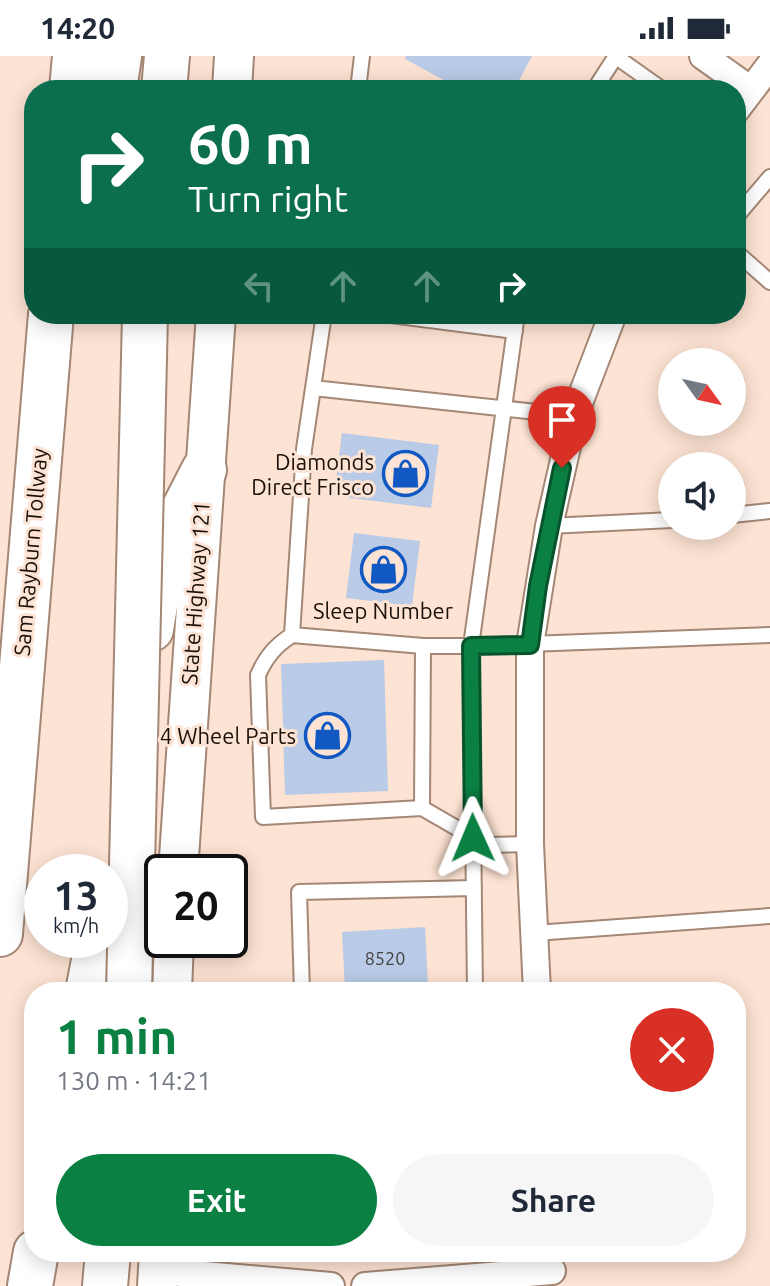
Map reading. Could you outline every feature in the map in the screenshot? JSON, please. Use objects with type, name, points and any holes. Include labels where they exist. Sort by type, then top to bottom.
[{"type":"highway","points":[[73,80],[75,56]]},
{"type":"highway","points":[[115,80],[119,56]]},
{"type":"highway","points":[[165,80],[167,56]]},
{"type":"highway","name":"Sam Rayburn Tollway","points":[[0,934],[50,324]]},
{"type":"highway","points":[[43,400],[68,324]]},
{"type":"highway","points":[[129,982],[145,324]]},
{"type":"highway","points":[[114,854],[165,546],[204,470]]},
{"type":"highway","points":[[90,982],[95,958]]},
{"type":"highway","points":[[30,1286],[34,1262]]},
{"type":"highway","points":[[105,1286],[107,1262]]},
{"type":"main road","points":[[233,80],[234,56]]},
{"type":"main road","name":"State Highway 121","points":[[179,854],[215,324]]},
{"type":"main road","points":[[172,982],[173,958]]},
{"type":"street","points":[[703,56],[725,80]]},
{"type":"street","points":[[746,96],[770,65]]},
{"type":"street","points":[[537,982],[530,844],[530,645],[549,526],[574,416],[609,324]]},
{"type":"street","points":[[158,1270],[331,1286]]},
{"type":"street","points":[[365,1286],[552,1270]]},
{"type":"lane","points":[[359,80],[362,56]]},
{"type":"lane","points":[[600,80],[615,56],[649,80]]},
{"type":"lane","points":[[746,205],[770,177]]},
{"type":"lane","points":[[746,261],[770,282]]},
{"type":"lane","points":[[292,635],[304,449],[323,324]]},
{"type":"lane","points":[[461,324],[515,331]]},
{"type":"lane","points":[[475,982],[471,646],[516,324]]},
{"type":"lane","points":[[313,388],[574,416]]},
{"type":"lane","points":[[746,514],[770,511]]},
{"type":"lane","points":[[549,526],[658,521]]},
{"type":"lane","points":[[530,844],[486,845],[422,808],[263,817],[258,675],[276,645],[292,635],[423,646],[471,646],[770,635]]},
{"type":"lane","points":[[422,808],[423,646]]},
{"type":"lane","points":[[302,982],[299,892],[474,888]]},
{"type":"lane","points":[[535,933],[770,916]]},
{"type":"building","points":[[406,56],[532,56],[519,80],[444,80],[405,59]]},
{"type":"building","points":[[342,433],[439,445],[431,508],[334,496]]},
{"type":"building","points":[[354,533],[420,541],[412,606],[346,598]]},
{"type":"building","points":[[384,660],[388,791],[285,795],[281,664]]},
{"type":"building","points":[[425,927],[428,982],[345,982],[342,932]]},
{"type":"place","name":"Diamonds Direct Frisco","points":[[405,474]]},
{"type":"place","name":"Sleep Number","points":[[383,569]]},
{"type":"place","name":"4 Wheel Parts","points":[[327,735]]},
{"type":"route","points":[[473,838],[471,646],[530,645],[538,586],[562,468]]}]
